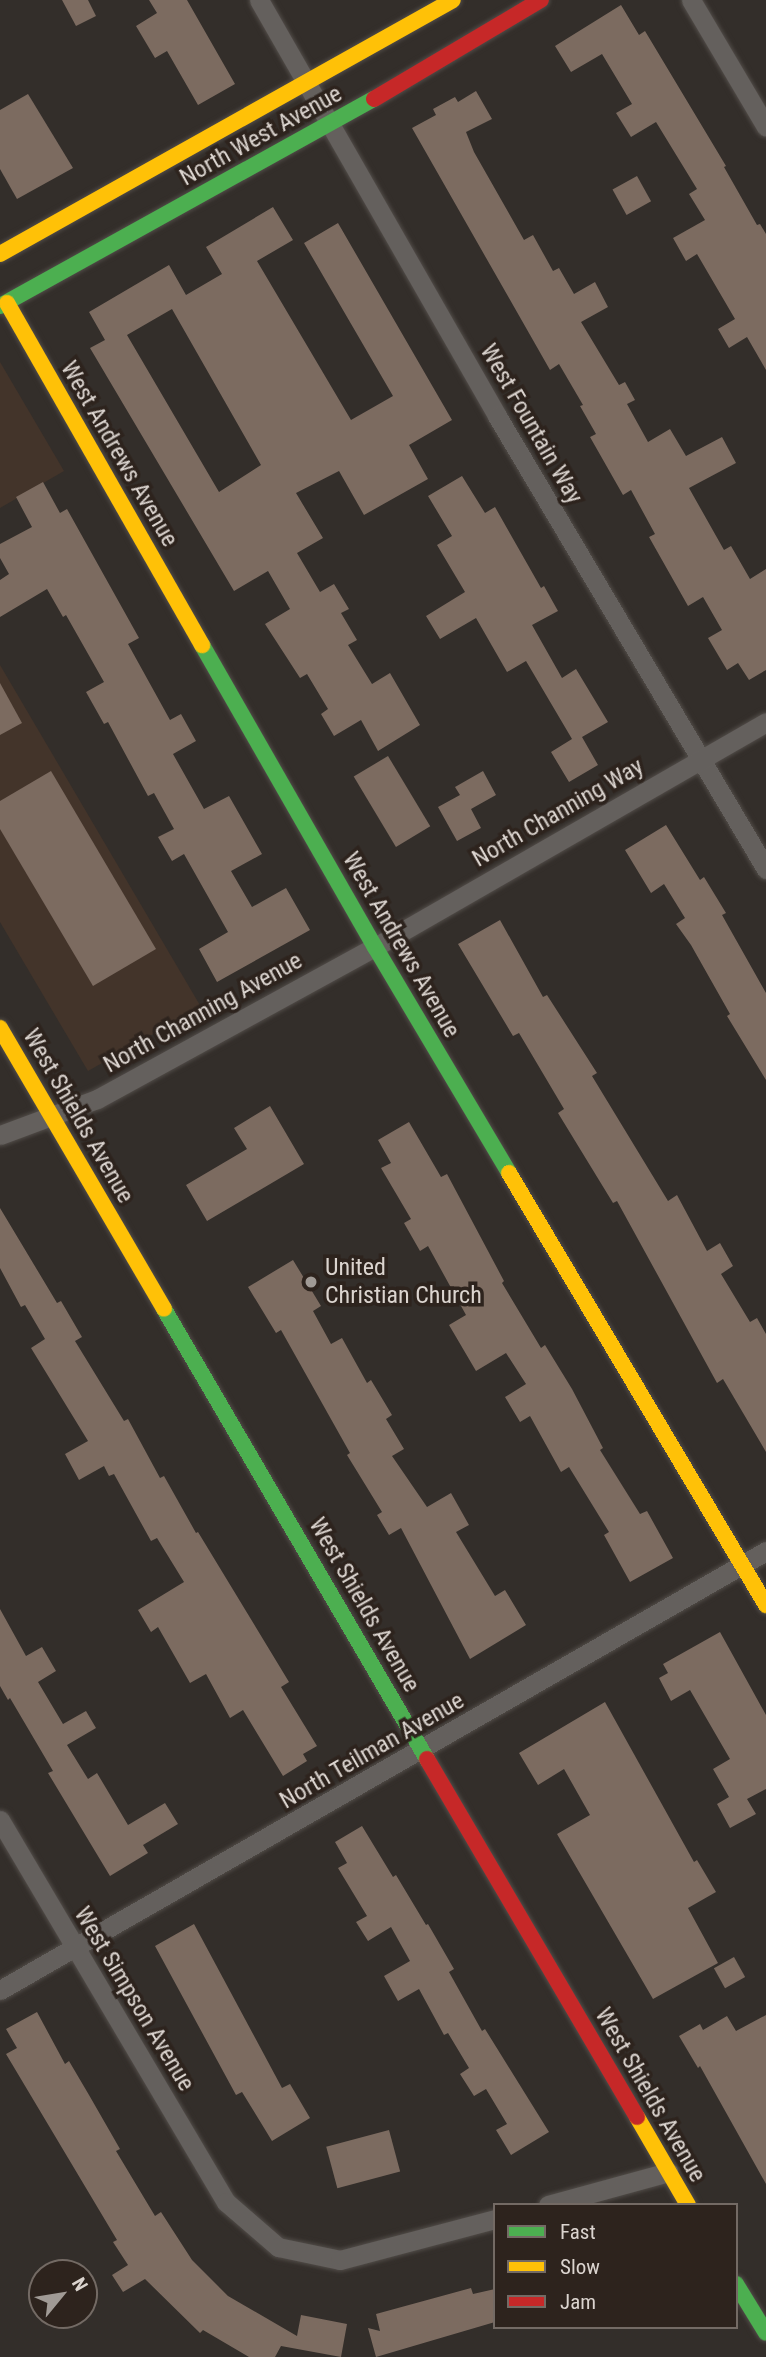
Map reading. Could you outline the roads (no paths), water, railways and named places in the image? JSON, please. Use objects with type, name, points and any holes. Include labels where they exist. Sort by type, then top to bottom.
[{"type":"main road","name":"North West Avenue","points":[[0,254],[453,0]]},
{"type":"main road","name":"North West Avenue","points":[[3,304],[331,124],[541,0]]},
{"type":"main road","name":"West Andrews Avenue","points":[[3,304],[375,947],[766,1605]]},
{"type":"main road","name":"West Shields Avenue","points":[[0,1028],[687,2203]]},
{"type":"main road","points":[[738,2287],[766,2333]]},
{"type":"street","name":"West Fountain Way","points":[[259,0],[497,416],[766,869]]},
{"type":"street","points":[[691,0],[766,128]]},
{"type":"street","name":"North Channing Way","points":[[375,947],[766,722]]},
{"type":"street","name":"North Channing Avenue","points":[[51,1115],[97,1099],[375,947]]},
{"type":"street","points":[[0,1135],[51,1115]]},
{"type":"street","name":"North Teilman Avenue","points":[[0,1990],[422,1751],[766,1551]]},
{"type":"street","name":"West Simpson Avenue","points":[[0,1820],[226,2202],[278,2247],[340,2260],[493,2220]]},
{"type":"street","points":[[555,2203],[668,2172]]},
{"type":"place","name":"United Christian Church","points":[[311,1282]]}]
